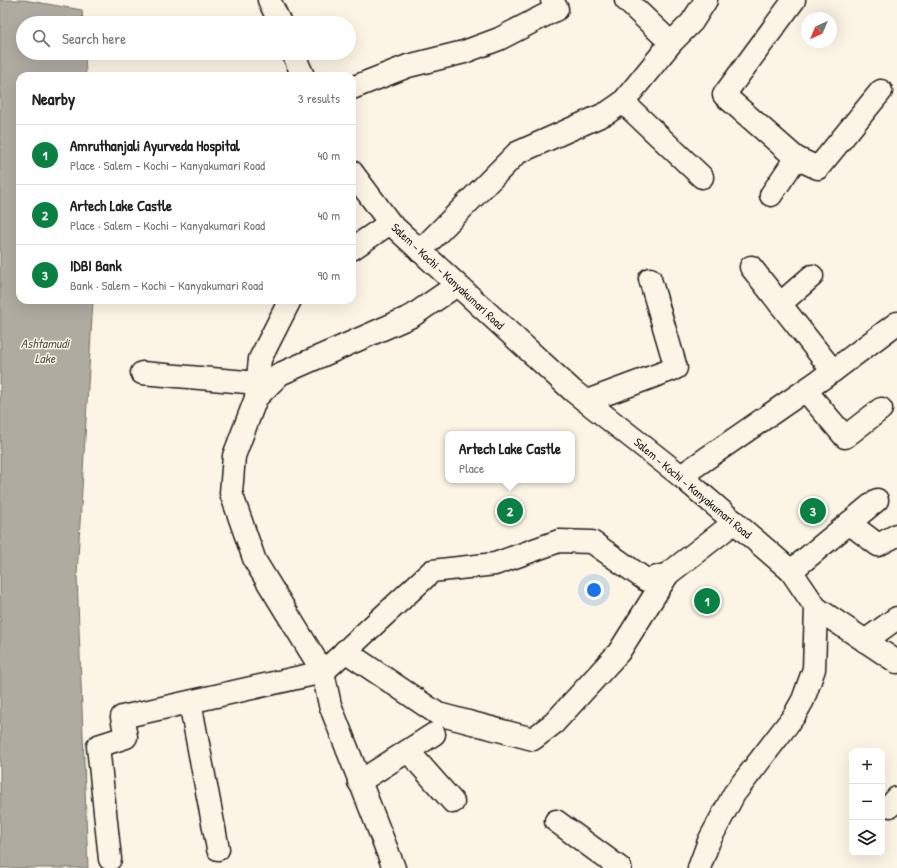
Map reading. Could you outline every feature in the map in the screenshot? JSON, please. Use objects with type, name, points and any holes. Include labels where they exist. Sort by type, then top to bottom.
[{"type":"street","points":[[269,0],[277,16]]},
{"type":"street","points":[[356,86],[408,66],[464,52],[499,39],[557,9],[552,0]]},
{"type":"street","points":[[626,0],[671,43]]},
{"type":"street","points":[[420,252],[517,153],[606,113],[623,102],[671,43],[692,22],[706,0]]},
{"type":"street","points":[[794,0],[724,95],[796,158],[818,168],[881,91]]},
{"type":"street","points":[[296,60],[301,72]]},
{"type":"street","points":[[623,102],[702,177]]},
{"type":"street","points":[[771,195],[796,158]]},
{"type":"street","name":"Salem - Kochi - Kanyakumari Road","points":[[356,180],[390,223],[457,286],[587,401],[681,476],[791,571],[816,608]]},
{"type":"street","points":[[356,246],[390,223]]},
{"type":"street","points":[[751,267],[833,371]]},
{"type":"street","points":[[780,304],[812,276]]},
{"type":"street","points":[[587,401],[676,368],[650,279]]},
{"type":"street","points":[[142,373],[257,390],[280,374],[412,316],[457,286]]},
{"type":"street","points":[[288,304],[260,359],[257,390],[234,456],[231,493],[256,561],[323,672],[330,706],[394,868]]},
{"type":"street","points":[[681,476],[806,391],[897,323]]},
{"type":"street","points":[[806,391],[845,437],[881,409]]},
{"type":"street","points":[[791,571],[877,500]]},
{"type":"street","points":[[345,651],[438,714],[533,739],[554,723],[619,652],[668,574],[735,522]]},
{"type":"street","points":[[849,523],[878,545],[897,535]]},
{"type":"street","points":[[110,859],[98,746],[126,737],[122,717],[323,672],[432,571],[495,564],[559,541],[592,542],[646,580],[668,574]]},
{"type":"street","points":[[816,608],[897,662]]},
{"type":"street","points":[[699,868],[709,841],[734,794],[794,716],[803,700],[814,669],[816,608]]},
{"type":"street","points":[[866,641],[897,618]]},
{"type":"street","points":[[190,702],[218,849]]},
{"type":"street","points":[[359,782],[434,734]]},
{"type":"street","points":[[408,750],[453,802]]},
{"type":"street","points":[[556,821],[620,868]]},
{"type":"water","name":"Ashtamudi Lake","points":[[0,0],[24,0],[82,10],[82,16],[16,16],[16,60],[85,60],[86,72],[16,72],[16,304],[93,304],[77,575],[88,868],[0,868]]},
{"type":"place","name":"Artech Lake Castle","points":[[510,511]]},
{"type":"place","name":"IDBI Bank","points":[[813,511]]},
{"type":"place","name":"Amruthanjali Ayurveda Hospital","points":[[707,601]]}]
